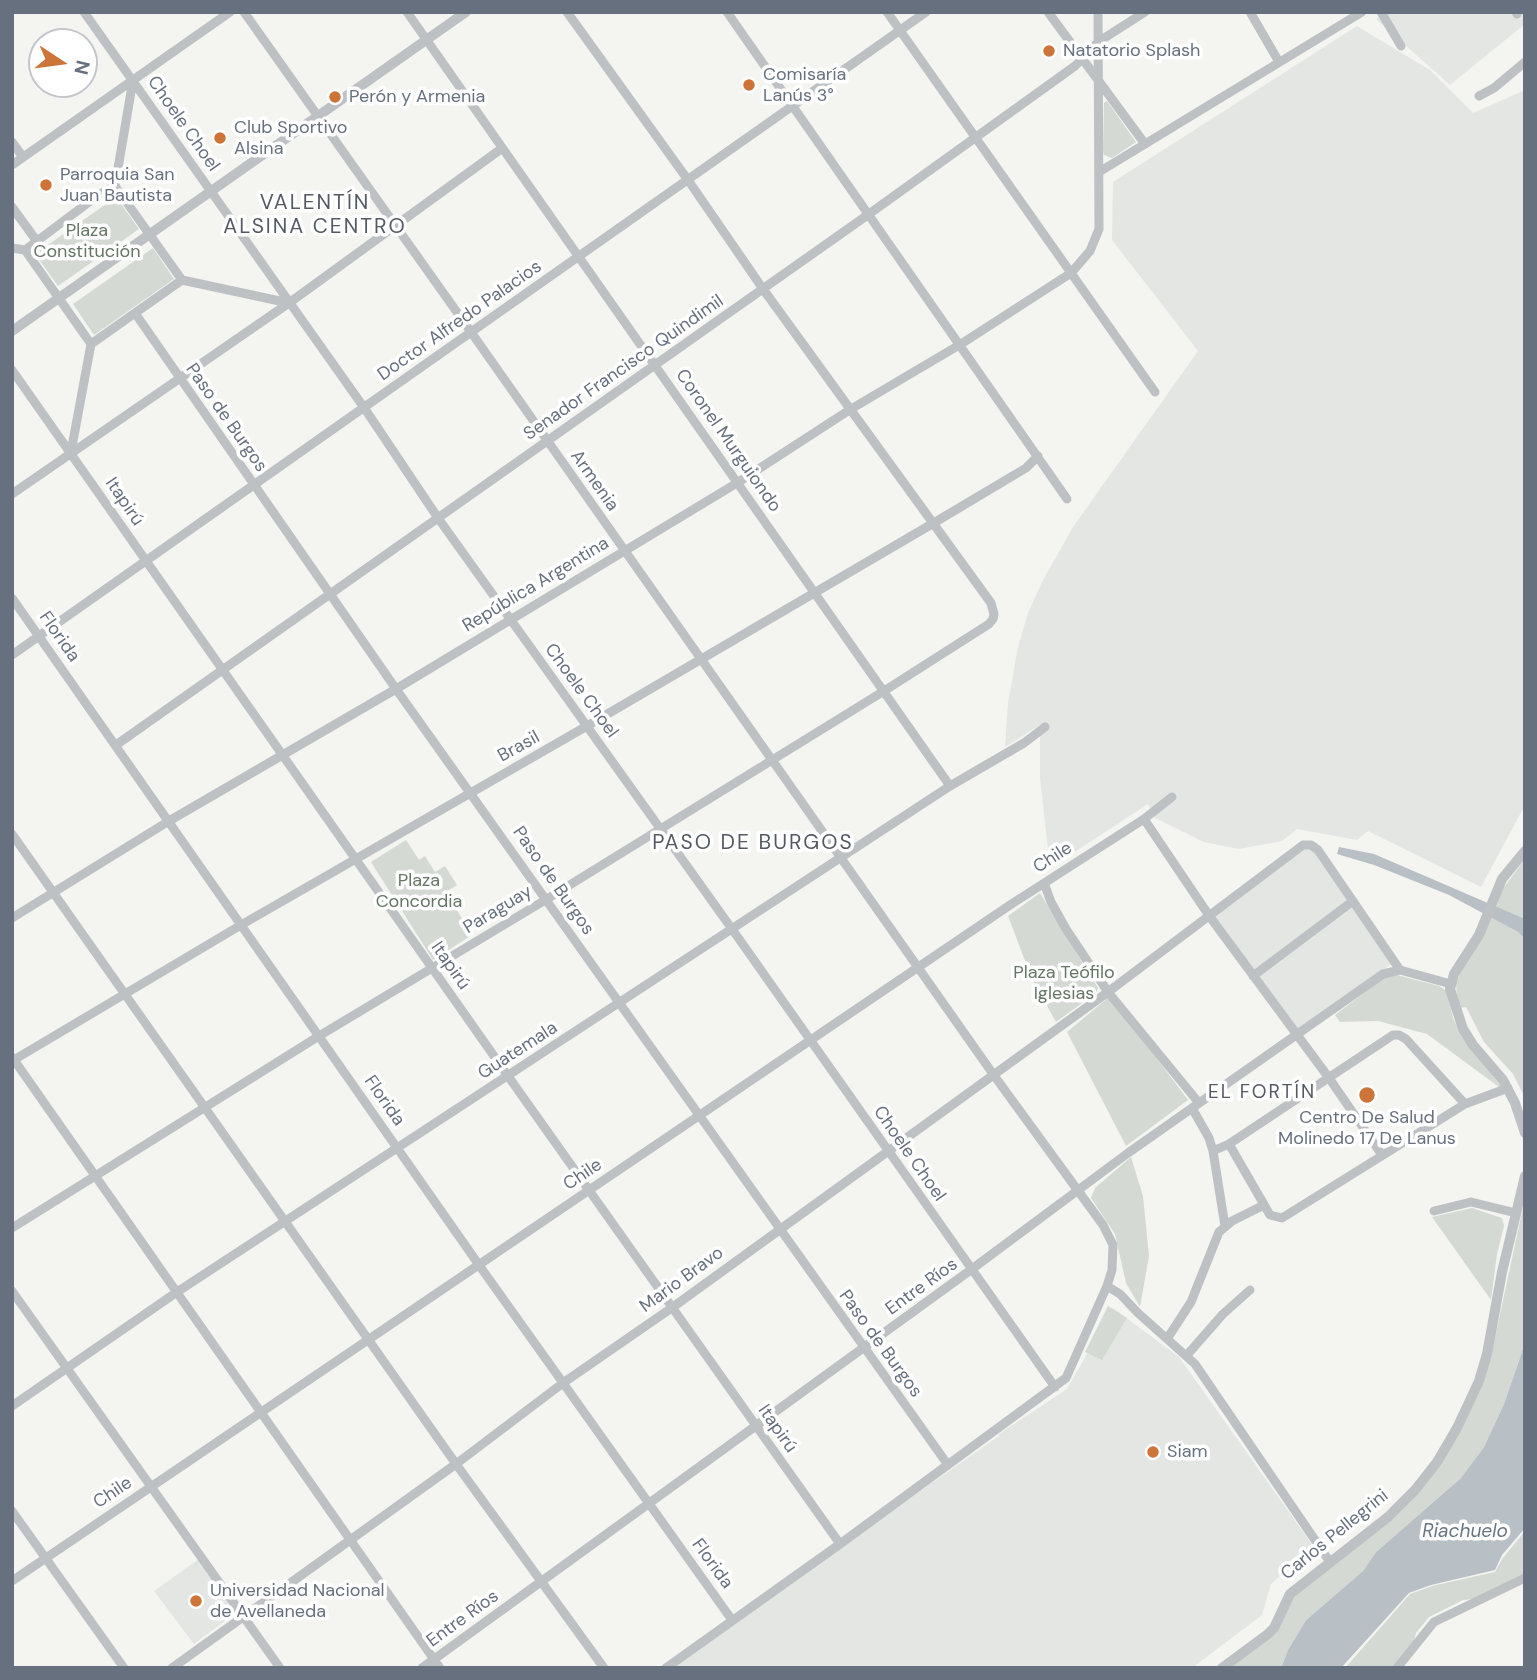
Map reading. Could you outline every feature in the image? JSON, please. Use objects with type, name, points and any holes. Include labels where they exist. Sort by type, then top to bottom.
[{"type":"street","name":"Choele Choel","points":[[84,12],[365,408],[438,518],[1055,1387]]},
{"type":"street","points":[[12,165],[230,12]]},
{"type":"street","name":"Armenia","points":[[244,12],[993,1074],[1103,1225],[1113,1245],[1113,1263],[1107,1286],[1070,1373],[1055,1387],[840,1544],[666,1668]]},
{"type":"street","name":"Coronel Murguiondo","points":[[407,12],[500,149],[816,592],[950,786]]},
{"type":"street","points":[[12,331],[466,12]]},
{"type":"street","points":[[567,12],[932,524]]},
{"type":"street","points":[[727,12],[1067,499]]},
{"type":"street","points":[[887,12],[1155,392]]},
{"type":"street","name":"Doctor Alfredo Palacios","points":[[12,655],[926,12]]},
{"type":"street","points":[[1048,12],[1145,144]]},
{"type":"street","name":"República Argentina","points":[[12,918],[169,821],[396,689],[737,483],[1071,273],[1090,251],[1098,236],[1098,12]]},
{"type":"street","name":"Senador Francisco Quindimil","points":[[116,745],[869,214],[1083,60],[1098,42],[1145,12]]},
{"type":"street","points":[[1250,12],[1279,62]]},
{"type":"street","points":[[1099,172],[1362,12]]},
{"type":"street","points":[[1381,12],[1401,46]]},
{"type":"street","points":[[1479,96],[1494,88],[1525,62]]},
{"type":"street","points":[[133,80],[115,186],[182,280],[289,303]]},
{"type":"street","points":[[12,142],[23,157]]},
{"type":"street","points":[[12,494],[289,303],[500,149]]},
{"type":"street","points":[[24,250],[115,186]]},
{"type":"street","points":[[12,206],[36,240]]},
{"type":"street","points":[[12,248],[24,250],[91,344]]},
{"type":"street","points":[[71,452],[91,344],[182,280]]},
{"type":"street","name":"Paso de Burgos","points":[[135,313],[396,689],[948,1465]]},
{"type":"street","name":"Itapirú","points":[[12,370],[840,1544]]},
{"type":"street","name":"Brasil","points":[[13,1059],[932,524],[1026,468],[1038,456]]},
{"type":"street","name":"Paraguay","points":[[12,1228],[989,624],[994,614],[991,603],[932,524]]},
{"type":"street","name":"Florida","points":[[12,598],[479,1265],[733,1620]]},
{"type":"street","name":"Guatemala","points":[[12,1406],[177,1292],[950,786],[1024,743],[1045,727]]},
{"type":"street","name":"Chile","points":[[12,1581],[1172,797]]},
{"type":"street","points":[[1144,818],[1210,917],[1329,1078],[1382,1155]]},
{"type":"street","points":[[12,834],[456,1464],[604,1668]]},
{"type":"street","name":"Mario Bravo","points":[[172,1668],[456,1464],[563,1383],[673,1307],[1108,992],[1303,845],[1311,845],[1318,850],[1353,901]]},
{"type":"street","points":[[1525,851],[1508,870],[1497,889],[1482,927],[1451,984],[1451,995],[1463,1029],[1508,1088],[1525,1133]]},
{"type":"street","points":[[1044,883],[1066,929],[1108,992],[1196,1106],[1213,1151],[1225,1226]]},
{"type":"street","points":[[1253,976],[1353,901],[1400,970],[1451,984]]},
{"type":"street","name":"Entre Ríos","points":[[422,1668],[437,1664],[649,1503],[1196,1106],[1383,974],[1400,970]]},
{"type":"street","points":[[1213,1151],[1229,1144],[1392,1035],[1406,1039],[1465,1104]]},
{"type":"street","points":[[13,1059],[437,1664]]},
{"type":"street","points":[[1229,1144],[1264,1205],[1274,1218],[1282,1218],[1465,1104],[1508,1088]]},
{"type":"street","name":"Carlos Pellegrini","points":[[1222,1668],[1268,1634],[1274,1628],[1290,1594],[1388,1517],[1415,1490],[1437,1462],[1457,1428],[1479,1381],[1525,1176]]},
{"type":"street","points":[[1434,1211],[1471,1202],[1516,1213]]},
{"type":"street","points":[[1167,1339],[1191,1302],[1215,1240],[1225,1226],[1264,1205]]},
{"type":"street","points":[[1107,1286],[1115,1289],[1187,1355],[1330,1562]]},
{"type":"street","points":[[1187,1355],[1223,1314],[1250,1290]]},
{"type":"street","points":[[12,1291],[280,1668]]},
{"type":"street","points":[[12,1511],[124,1668]]},
{"type":"street","points":[[1397,1668],[1434,1622],[1525,1578]]},
{"type":"shaded area","points":[[1388,12],[1525,12],[1525,24],[1450,85],[1376,19]]},
{"type":"shaded area","points":[[1357,26],[1430,70],[1473,113],[1525,90],[1525,805],[1481,887],[1368,831],[1357,840],[1297,829],[1282,841],[1239,849],[1204,842],[1155,818],[1148,804],[1050,868],[1040,778],[1040,725],[1005,747],[1008,703],[1018,647],[1028,613],[1043,580],[1073,527],[1198,351],[1112,240],[1113,182]]},
{"type":"shaded area","points":[[1309,843],[1397,960],[1297,1030],[1209,916]]},
{"type":"shaded area","points":[[1113,1308],[1179,1357],[1313,1546],[1271,1584],[1262,1615],[1192,1668],[667,1668],[1067,1389]]},
{"type":"shaded area","name":"Universidad Nacional de Avellaneda","points":[[199,1559],[237,1612],[194,1644],[154,1591]]},
{"type":"green space","points":[[1107,101],[1136,142],[1112,158],[1104,155],[1103,150],[1104,103]]},
{"type":"green space","name":"Plaza Constitución","points":[[116,197],[139,229],[58,286],[35,254]]},
{"type":"green space","name":"Plaza Constitución","points":[[153,248],[174,279],[94,335],[73,304]]},
{"type":"green space","name":"Plaza Concordia","points":[[406,840],[419,860],[425,856],[435,872],[445,866],[457,885],[446,892],[472,935],[433,960],[371,862]]},
{"type":"green space","points":[[1525,859],[1525,919],[1496,908],[1502,890]]},
{"type":"green space","name":"Plaza Teófilo Iglesias","points":[[1040,893],[1098,988],[1097,992],[1056,1022],[1032,979],[1008,916]]},
{"type":"green space","points":[[1491,917],[1525,939],[1525,1098],[1513,1074],[1484,1042],[1466,1007],[1460,1008],[1457,998],[1456,984],[1463,966]]},
{"type":"green space","points":[[1397,975],[1439,986],[1447,991],[1453,1018],[1462,1037],[1501,1086],[1427,1034],[1378,1021],[1340,1022],[1335,1015],[1386,976]]},
{"type":"green space","points":[[1110,996],[1188,1100],[1126,1146],[1067,1032]]},
{"type":"green space","points":[[1131,1157],[1143,1196],[1149,1256],[1140,1307],[1126,1283],[1115,1234],[1091,1198],[1095,1188]]},
{"type":"green space","points":[[1525,1198],[1525,1343],[1504,1404],[1484,1447],[1461,1478],[1376,1552],[1363,1571],[1306,1620],[1288,1650],[1281,1668],[1228,1668],[1262,1643],[1289,1600],[1391,1518],[1438,1464],[1494,1342]]},
{"type":"green space","points":[[1472,1208],[1502,1218],[1504,1226],[1491,1300],[1432,1217]]},
{"type":"green space","points":[[1108,1306],[1127,1318],[1102,1360],[1085,1352]]},
{"type":"green space","points":[[1525,1531],[1525,1576],[1473,1599],[1463,1600],[1429,1617],[1416,1633],[1414,1642],[1393,1668],[1345,1668],[1410,1594],[1432,1586],[1495,1572]]},
{"type":"water","points":[[1339,847],[1374,854],[1525,919],[1525,939],[1518,932],[1449,895],[1374,865],[1337,854]]},
{"type":"water","name":"Riachuelo","points":[[1525,1343],[1525,1528],[1502,1555],[1495,1570],[1409,1593],[1341,1668],[1281,1668],[1288,1650],[1306,1620],[1363,1571],[1376,1552],[1461,1478],[1484,1447],[1504,1404]]},
{"type":"place","name":"Natatorio Splash","points":[[1049,51]]},
{"type":"place","name":"Comisaría Lanús 3°","points":[[749,85]]},
{"type":"place","name":"Perón y Armenia","points":[[335,97]]},
{"type":"place","name":"Club Sportivo Alsina","points":[[220,138]]},
{"type":"place","name":"Parroquia San Juan Bautista","points":[[46,185]]},
{"type":"place","name":"Centro De Salud Molinedo 17 De Lanus","points":[[1367,1095]]},
{"type":"place","name":"Siam","points":[[1153,1452]]},
{"type":"place","name":"Universidad Nacional de Avellaneda","points":[[196,1601]]},
{"type":"district","name":"VALENTÍN ALSINA CENTRO","points":[[315,215]]},
{"type":"district","name":"PASO DE BURGOS","points":[[753,843]]},
{"type":"district","name":"EL FORTÍN","points":[[1262,1093]]}]
